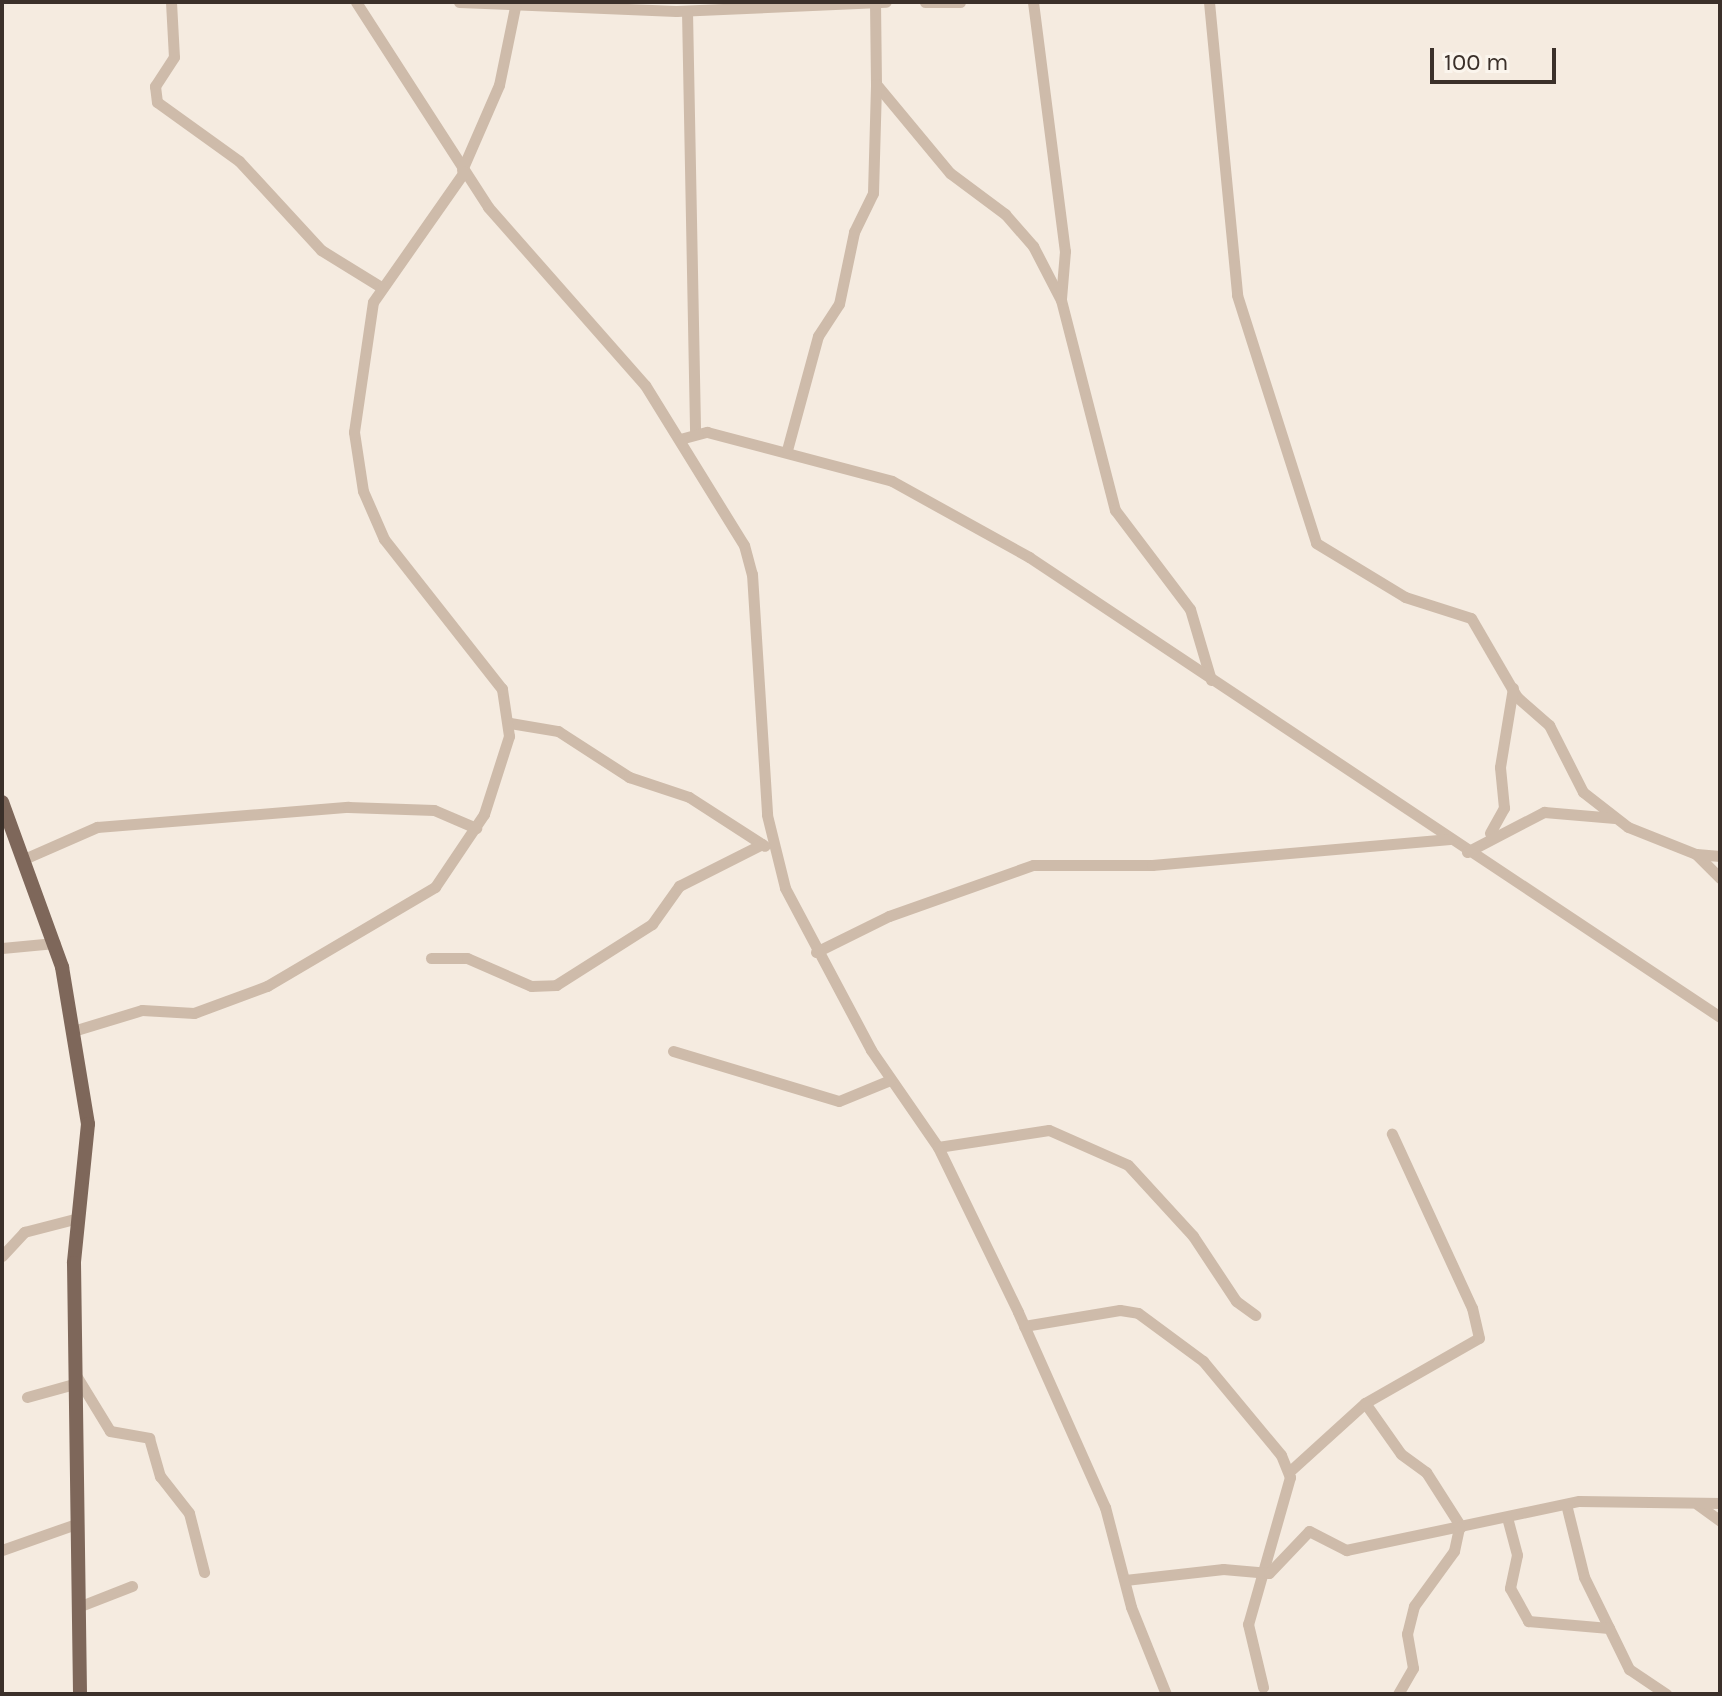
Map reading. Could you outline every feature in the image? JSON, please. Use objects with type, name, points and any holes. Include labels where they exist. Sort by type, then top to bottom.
[{"type":"main road","points":[[2,802],[7,831],[24,859],[55,943],[73,1031],[89,1136],[78,1218],[74,1378],[80,1694]]},
{"type":"street","points":[[171,2],[174,57],[155,86],[157,102],[239,161],[321,250],[381,287]]},
{"type":"street","points":[[356,2],[463,171],[576,299],[680,439],[750,558],[772,852],[816,952],[890,1080],[938,1147],[1024,1326],[1102,1499],[1125,1580],[1166,1694]]},
{"type":"street","points":[[459,2],[515,7],[682,8],[886,2]]},
{"type":"street","points":[[787,450],[818,336],[839,304],[854,232],[873,193],[875,2]]},
{"type":"street","points":[[925,2],[960,2]]},
{"type":"street","points":[[1033,2],[1065,251],[1061,300]]},
{"type":"street","points":[[1209,2],[1237,295],[1314,539],[1405,597],[1471,618],[1513,688],[1549,725],[1583,792],[1615,818],[1696,854],[1720,856]]},
{"type":"street","points":[[73,1031],[142,1010],[194,1013],[267,986],[435,887],[476,828],[495,790],[510,723],[496,677],[384,539],[363,491],[354,432],[366,328],[381,287],[463,171],[499,85],[515,7]]},
{"type":"street","points":[[682,8],[695,431]]},
{"type":"street","points":[[876,84],[950,173],[1024,235],[1061,300],[1111,499],[1190,609],[1211,680]]},
{"type":"street","points":[[680,439],[695,431],[787,450],[892,481],[1029,557],[1467,852],[1720,1017]]},
{"type":"street","points":[[1490,833],[1504,808],[1500,767],[1513,688]]},
{"type":"street","points":[[510,723],[558,731],[616,770],[689,797],[772,852]]},
{"type":"street","points":[[24,859],[97,827],[348,807],[434,810],[476,828]]},
{"type":"street","points":[[1467,852],[1490,833],[1558,810],[1615,818]]},
{"type":"street","points":[[816,952],[889,916],[1033,865],[1152,865],[1450,839]]},
{"type":"street","points":[[431,958],[467,958],[531,986],[556,985],[652,924],[679,886],[762,844]]},
{"type":"street","points":[[1696,854],[1720,878]]},
{"type":"street","points":[[2,948],[55,943]]},
{"type":"street","points":[[673,1051],[839,1101],[890,1080]]},
{"type":"street","points":[[938,1147],[1049,1130],[1128,1165],[1193,1236],[1236,1301],[1255,1315]]},
{"type":"street","points":[[1263,1687],[1248,1624],[1258,1572],[1290,1471],[1365,1403],[1479,1338],[1472,1308],[1392,1134]]},
{"type":"street","points":[[2,1256],[24,1232],[78,1218]]},
{"type":"street","points":[[1024,1326],[1120,1310],[1149,1319],[1229,1387],[1290,1471]]},
{"type":"street","points":[[27,1397],[74,1378],[110,1431],[147,1434],[164,1482],[189,1513],[204,1572]]},
{"type":"street","points":[[1365,1403],[1401,1454],[1426,1472],[1460,1528],[1454,1551],[1414,1606],[1407,1634],[1413,1668],[1398,1694]]},
{"type":"street","points":[[1125,1580],[1258,1572],[1281,1566],[1309,1531],[1346,1550],[1508,1521],[1566,1504],[1720,1503]]},
{"type":"street","points":[[1566,1504],[1584,1577],[1629,1669],[1666,1694]]},
{"type":"street","points":[[1697,1504],[1720,1521]]},
{"type":"street","points":[[1508,1521],[1517,1555],[1510,1588],[1528,1621],[1609,1628]]},
{"type":"street","points":[[2,1550],[76,1524]]},
{"type":"street","points":[[78,1607],[132,1586]]}]
